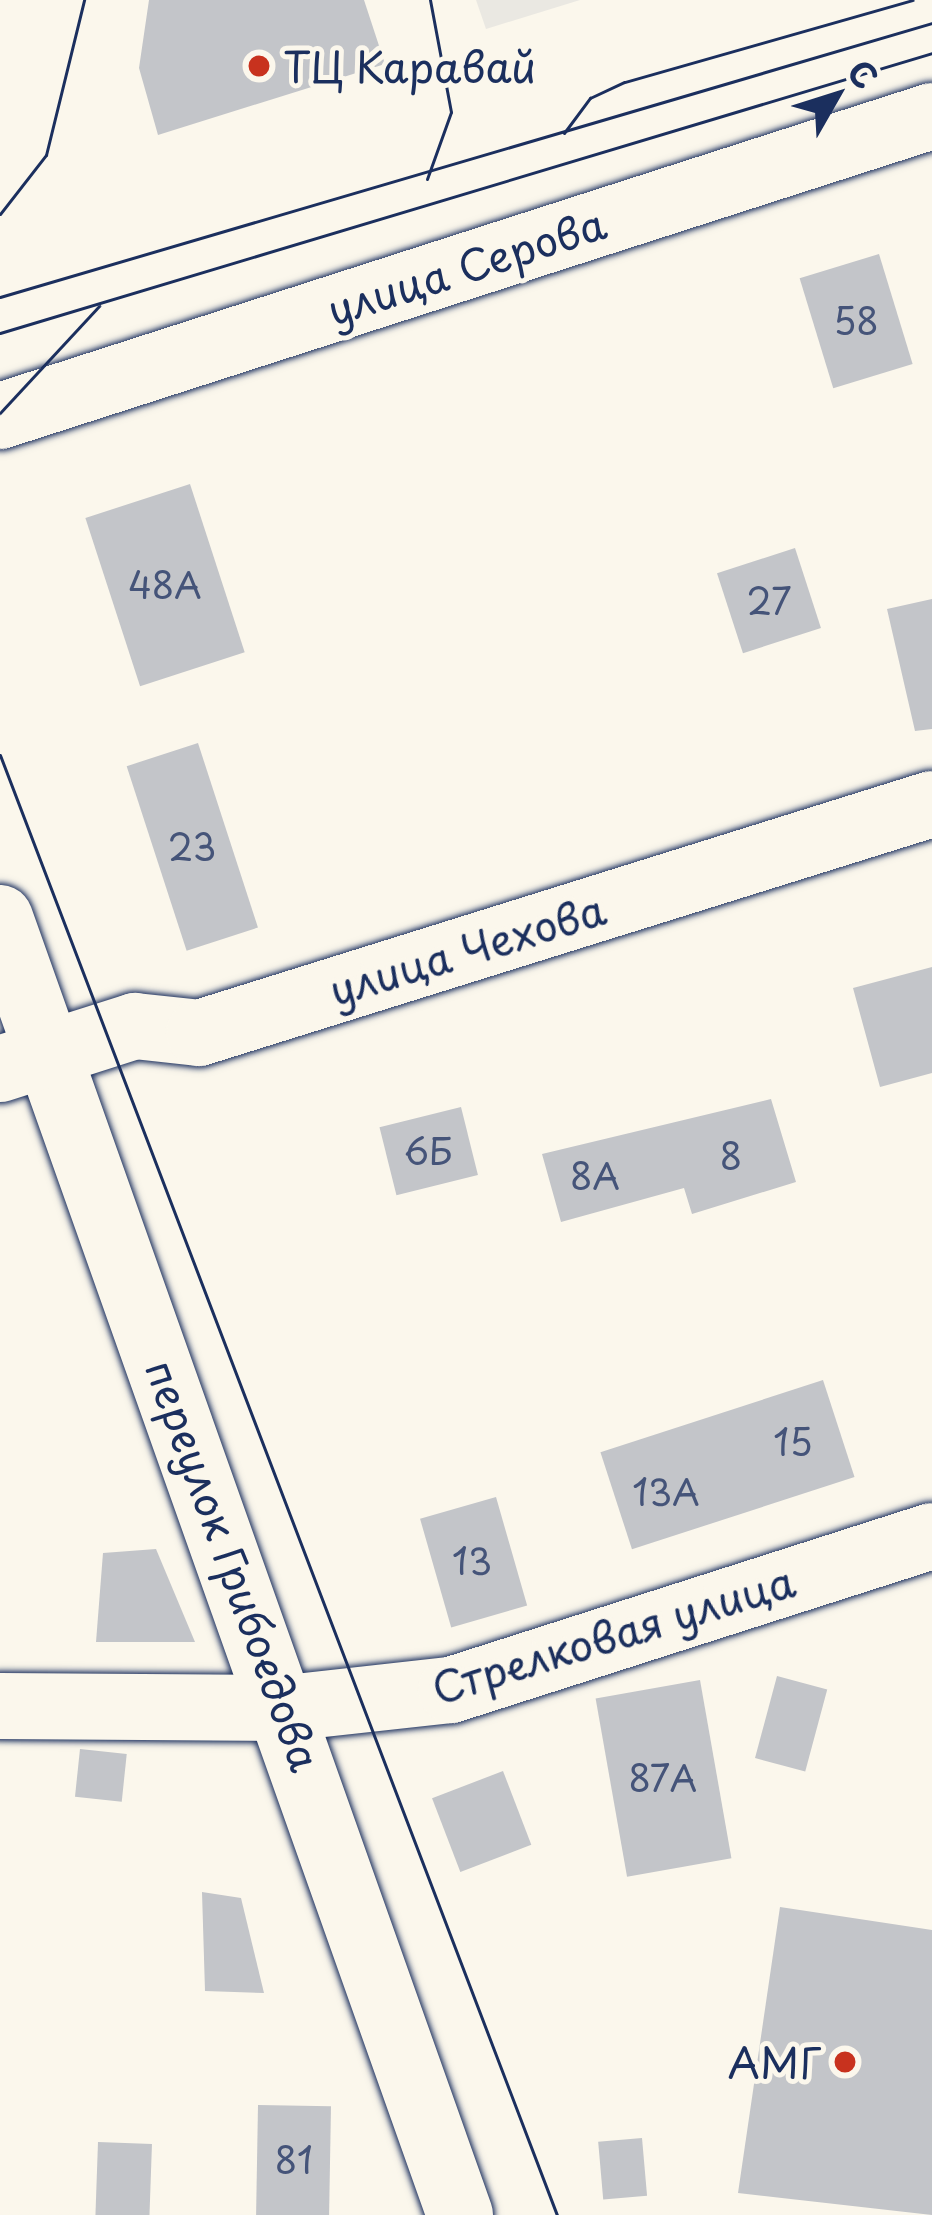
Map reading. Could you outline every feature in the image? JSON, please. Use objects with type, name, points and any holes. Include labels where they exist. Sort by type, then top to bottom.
[{"type":"street","name":"улица Серова","points":[[0,416],[932,116]]},
{"type":"street","name":"улица Чехова","points":[[25,1062],[135,1026],[199,1033],[932,803]]},
{"type":"street","name":"переулок Грибоедова","points":[[0,918],[25,1062],[287,1708],[446,2200]]},
{"type":"street","name":"Стрелковая улица","points":[[0,1706],[287,1708],[451,1690],[932,1536]]},
{"type":"shaded area","points":[[476,0],[580,0],[486,29]]},
{"type":"building","name":"ТЦ Каравай","points":[[149,0],[364,0],[385,64],[158,135],[139,68]]},
{"type":"building","points":[[879,254],[913,364],[833,388],[800,278]]},
{"type":"building","points":[[190,484],[245,652],[140,686],[85,518]]},
{"type":"building","points":[[795,548],[821,628],[743,653],[717,573]]},
{"type":"building","points":[[932,599],[932,729],[915,731],[887,609]]},
{"type":"building","points":[[198,743],[258,928],[187,951],[127,766]]},
{"type":"building","points":[[932,967],[932,1073],[880,1087],[853,988]]},
{"type":"building","points":[[771,1099],[796,1182],[692,1214],[684,1188],[561,1222],[542,1154]]},
{"type":"building","points":[[461,1107],[478,1175],[396,1195],[379,1127]]},
{"type":"building","points":[[823,1380],[855,1477],[632,1549],[600,1452]]},
{"type":"building","points":[[496,1497],[527,1606],[451,1627],[420,1519]]},
{"type":"building","points":[[156,1549],[195,1642],[96,1642],[103,1553]]},
{"type":"building","points":[[777,1676],[827,1689],[805,1772],[755,1758]]},
{"type":"building","points":[[700,1680],[731,1858],[627,1877],[596,1698]]},
{"type":"building","points":[[80,1749],[127,1754],[122,1802],[75,1797]]},
{"type":"building","points":[[503,1771],[531,1845],[460,1872],[432,1798]]},
{"type":"building","points":[[202,1892],[241,1898],[264,1993],[205,1991]]},
{"type":"building","name":"АМГ","points":[[780,1907],[932,1930],[932,2215],[738,2193]]},
{"type":"building","points":[[258,2105],[331,2106],[329,2215],[256,2215]]},
{"type":"building","points":[[642,2138],[647,2196],[603,2200],[598,2142]]},
{"type":"building","points":[[98,2142],[152,2144],[149,2215],[95,2215]]},
{"type":"tram line","points":[[0,214],[46,155],[84,0]]},
{"type":"tram line","points":[[427,179],[451,112],[430,0]]},
{"type":"tram line","points":[[564,133],[590,98],[625,82],[913,0]]},
{"type":"tram line","points":[[0,297],[932,23]]},
{"type":"tram line","points":[[0,333],[932,53]]},
{"type":"tram line","points":[[0,413],[99,306]]},
{"type":"tram line","points":[[0,755],[557,2215]]},
{"type":"place","name":"ТЦ Каравай","points":[[259,66]]},
{"type":"place","name":"АМГ","points":[[845,2062]]}]
